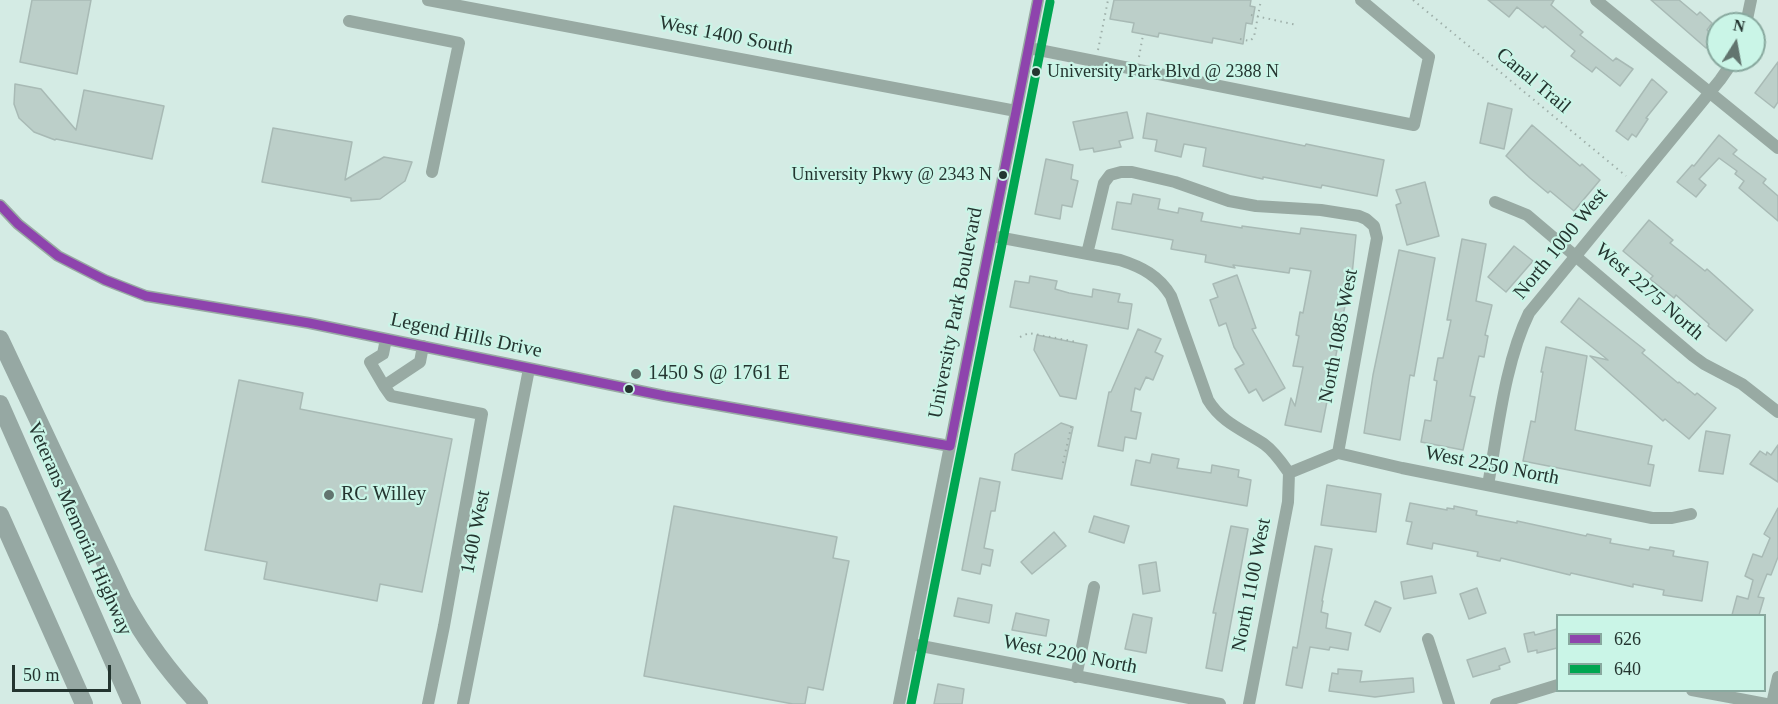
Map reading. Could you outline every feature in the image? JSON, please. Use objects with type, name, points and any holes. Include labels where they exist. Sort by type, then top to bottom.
[{"type":"highway","points":[[0,339],[123,600],[160,657],[199,704]]},
{"type":"highway","name":"Veterans Memorial Highway","points":[[0,405],[132,704]]},
{"type":"highway","points":[[0,515],[84,704]]},
{"type":"street","name":"West 1400 South","points":[[428,0],[1016,111]]},
{"type":"street","name":"University Park Boulevard","points":[[899,704],[1038,0]]},
{"type":"street","points":[[1029,48],[1414,125],[1429,57],[1361,0]]},
{"type":"street","points":[[1596,0],[1778,148]]},
{"type":"street","points":[[349,21],[459,43],[432,172]]},
{"type":"street","name":"North 1000 West","points":[[1488,484],[1513,356],[1520,332],[1529,313],[1725,72]]},
{"type":"street","name":"North 1085 West","points":[[1087,254],[1104,183],[1110,175],[1121,171],[1174,182],[1229,201],[1256,206],[1321,210],[1366,219],[1374,226],[1377,238],[1343,413],[1338,453]]},
{"type":"street","name":"West 2275 North","points":[[1495,202],[1527,215],[1693,356],[1742,384],[1778,412]]},
{"type":"street","name":"Legend Hills Drive","points":[[0,205],[18,224],[58,256],[105,280],[146,296],[309,323],[665,396],[950,447]]},
{"type":"street","points":[[992,236],[1137,265],[1164,285],[1171,296],[1208,400],[1214,410],[1237,430],[1265,445],[1289,473],[1338,453]]},
{"type":"street","points":[[386,339],[382,354],[370,362],[391,396],[482,414],[428,704]]},
{"type":"street","points":[[384,386],[420,362],[423,346]]},
{"type":"street","name":"1400 West","points":[[463,704],[529,369]]},
{"type":"street","name":"West 2250 North","points":[[1338,453],[1652,518],[1672,518],[1691,514]]},
{"type":"street","name":"North 1100 West","points":[[1249,704],[1288,502],[1289,473]]},
{"type":"street","points":[[1076,677],[1094,587]]},
{"type":"street","points":[[1428,639],[1449,704]]},
{"type":"street","name":"West 2200 North","points":[[911,644],[1220,704]]},
{"type":"street","points":[[1772,704],[1778,677]]},
{"type":"street","points":[[1496,704],[1556,685]]},
{"type":"street","points":[[1703,692],[1766,704]]},
{"type":"path","points":[[1098,51],[1108,0]]},
{"type":"path","points":[[1240,39],[1252,40],[1261,0]]},
{"type":"path","name":"Canal Trail","points":[[1413,0],[1635,183]]},
{"type":"path","points":[[1251,15],[1297,25]]},
{"type":"path","points":[[1139,60],[1143,35]]},
{"type":"path","points":[[1020,337],[1029,333],[1077,342]]},
{"type":"path","points":[[1063,463],[1072,423]]},
{"type":"building","points":[[32,0],[91,0],[77,74],[20,62]]},
{"type":"building","points":[[1114,0],[1251,0],[1250,6],[1255,7],[1252,24],[1246,23],[1243,44],[1213,38],[1212,43],[1159,33],[1158,37],[1132,32],[1134,23],[1110,19]]},
{"type":"building","points":[[1488,0],[1554,0],[1551,5],[1583,32],[1580,35],[1613,61],[1616,58],[1633,69],[1620,86],[1596,67],[1592,72],[1571,56],[1575,51],[1517,7],[1509,17]]},
{"type":"building","points":[[1651,0],[1679,0],[1697,15],[1700,12],[1706,18],[1706,48]]},
{"type":"building","points":[[1778,62],[1778,102],[1774,108],[1755,93]]},
{"type":"building","points":[[1652,79],[1667,92],[1646,118],[1648,119],[1636,137],[1632,134],[1628,140],[1616,131]]},
{"type":"building","points":[[15,84],[41,89],[76,130],[84,90],[164,106],[152,159],[55,140],[34,132],[19,118],[14,104]]},
{"type":"building","points":[[1488,103],[1512,109],[1504,149],[1480,143]]},
{"type":"building","points":[[1127,112],[1133,138],[1119,141],[1121,147],[1094,152],[1093,148],[1080,150],[1073,122]]},
{"type":"building","points":[[1147,113],[1384,160],[1377,196],[1322,185],[1321,188],[1263,177],[1263,179],[1203,166],[1206,148],[1184,144],[1181,157],[1155,151],[1157,140],[1143,138]]},
{"type":"building","points":[[1532,125],[1600,180],[1574,211],[1550,191],[1548,193],[1506,156]]},
{"type":"building","points":[[273,128],[352,142],[345,180],[384,157],[412,162],[405,181],[380,199],[351,201],[351,198],[262,182]]},
{"type":"building","points":[[1719,135],[1737,150],[1733,154],[1766,179],[1763,183],[1778,196],[1778,221],[1739,188],[1744,181],[1735,174],[1737,171],[1719,158],[1699,179],[1706,185],[1696,197],[1677,182],[1692,165],[1694,166]]},
{"type":"building","points":[[1046,159],[1073,165],[1071,179],[1078,181],[1072,207],[1062,205],[1060,219],[1035,214]]},
{"type":"building","points":[[1425,182],[1439,236],[1407,245],[1396,205],[1401,203],[1396,190]]},
{"type":"building","points":[[1133,194],[1160,199],[1158,209],[1178,213],[1179,208],[1203,213],[1201,221],[1300,234],[1301,228],[1356,235],[1352,275],[1342,314],[1321,432],[1285,425],[1291,398],[1295,406],[1303,367],[1293,366],[1299,336],[1296,335],[1300,312],[1303,313],[1311,271],[1290,268],[1289,273],[1233,265],[1235,268],[1205,262],[1206,255],[1171,249],[1173,240],[1112,229],[1117,202],[1131,204]]},
{"type":"building","points":[[1649,220],[1673,240],[1670,243],[1705,271],[1707,269],[1753,310],[1726,341],[1676,295],[1674,298],[1650,279],[1653,276],[1623,251]]},
{"type":"building","points":[[1462,239],[1486,244],[1476,301],[1492,305],[1485,335],[1488,336],[1484,357],[1479,356],[1470,396],[1475,397],[1463,450],[1421,442],[1425,420],[1431,421],[1437,381],[1434,380],[1438,358],[1443,358],[1451,320],[1447,320]]},
{"type":"building","points":[[1514,246],[1533,261],[1506,292],[1488,277]]},
{"type":"building","points":[[1399,250],[1435,258],[1414,376],[1410,375],[1400,440],[1364,433],[1373,375]]},
{"type":"building","points":[[1237,275],[1256,328],[1252,329],[1285,388],[1263,401],[1256,389],[1249,393],[1235,369],[1244,364],[1234,347],[1226,323],[1219,326],[1210,300],[1218,297],[1213,284]]},
{"type":"building","points":[[1030,276],[1057,281],[1055,289],[1069,293],[1092,297],[1093,289],[1120,294],[1118,302],[1132,304],[1128,329],[1010,307],[1015,281],[1029,283]]},
{"type":"building","points":[[1579,298],[1645,350],[1642,353],[1678,383],[1695,395],[1697,393],[1716,408],[1689,439],[1665,419],[1663,421],[1590,356],[1608,360],[1561,322]]},
{"type":"building","points":[[1138,329],[1161,339],[1155,352],[1163,356],[1153,380],[1146,377],[1140,390],[1135,388],[1131,411],[1141,413],[1136,439],[1125,437],[1123,451],[1098,446],[1109,392],[1111,392]]},
{"type":"building","points":[[1037,335],[1087,345],[1076,399],[1060,396],[1034,350]]},
{"type":"building","points":[[1546,347],[1587,356],[1575,430],[1652,446],[1648,464],[1654,465],[1650,486],[1523,461],[1531,421],[1535,422]]},
{"type":"building","name":"RC Willey","points":[[239,380],[303,393],[300,409],[452,439],[422,592],[380,584],[377,601],[264,579],[267,562],[205,550]]},
{"type":"building","points":[[1061,423],[1073,427],[1062,479],[1012,470],[1015,454]]},
{"type":"building","points":[[1706,431],[1730,435],[1723,474],[1699,471]]},
{"type":"building","points":[[1778,445],[1778,482],[1750,464],[1760,451],[1771,455]]},
{"type":"building","points":[[1152,454],[1179,459],[1177,468],[1211,473],[1212,465],[1239,470],[1238,477],[1251,480],[1247,506],[1131,485],[1136,460],[1150,463]]},
{"type":"building","points":[[980,478],[1000,482],[995,511],[991,511],[984,548],[993,550],[990,566],[982,564],[980,574],[962,570]]},
{"type":"building","points":[[1327,485],[1381,494],[1376,532],[1321,525]]},
{"type":"building","points":[[1410,503],[1447,510],[1447,508],[1454,509],[1454,506],[1477,511],[1476,515],[1611,539],[1610,543],[1649,550],[1650,547],[1674,551],[1673,556],[1708,562],[1702,601],[1663,595],[1664,590],[1633,584],[1633,587],[1571,573],[1570,575],[1501,558],[1500,561],[1477,556],[1478,552],[1433,543],[1432,549],[1407,544],[1412,522],[1406,521]]},
{"type":"building","points":[[674,506],[837,537],[833,558],[849,561],[823,690],[808,687],[805,704],[793,704],[644,676]]},
{"type":"building","points":[[1778,508],[1778,557],[1771,575],[1767,574],[1758,597],[1764,598],[1759,614],[1732,614],[1737,596],[1748,599],[1753,580],[1745,576],[1753,554],[1762,557],[1770,538],[1764,534]]},
{"type":"building","points":[[1094,516],[1129,526],[1124,543],[1089,532]]},
{"type":"building","points":[[1231,526],[1248,529],[1222,671],[1206,668],[1216,613],[1213,613]]},
{"type":"building","points":[[1054,532],[1066,546],[1032,574],[1021,562]]},
{"type":"building","points":[[1315,546],[1332,549],[1321,612],[1328,614],[1326,628],[1351,633],[1348,650],[1310,647],[1302,688],[1286,685],[1293,647],[1297,648]]},
{"type":"building","points":[[1156,562],[1160,591],[1143,594],[1139,565]]},
{"type":"building","points":[[1432,576],[1436,593],[1404,599],[1401,582]]},
{"type":"building","points":[[1477,588],[1486,613],[1469,619],[1460,594]]},
{"type":"building","points":[[958,598],[992,605],[989,623],[954,616]]},
{"type":"building","points":[[1375,601],[1391,608],[1380,632],[1365,625]]},
{"type":"building","points":[[1016,613],[1049,620],[1046,636],[1012,630]]},
{"type":"building","points":[[1133,614],[1152,618],[1146,653],[1125,649]]},
{"type":"building","points":[[1556,629],[1556,648],[1537,653],[1537,650],[1528,652],[1524,634],[1534,632],[1535,635]]},
{"type":"building","points":[[1505,648],[1510,662],[1499,666],[1500,669],[1473,677],[1467,660]]},
{"type":"building","points":[[1338,669],[1362,671],[1360,682],[1413,678],[1414,692],[1375,697],[1329,691],[1332,673],[1338,674]]},
{"type":"building","points":[[938,684],[964,689],[962,704],[934,704]]},
{"type":"transit line","name":"626","points":[[950,446],[1038,0]]},
{"type":"transit line","name":"640","points":[[911,704],[1050,2]]},
{"type":"transit line","name":"626","points":[[0,205],[18,224],[58,256],[105,280],[146,296],[309,323],[665,396],[950,446]]},
{"type":"place","name":"University Park Blvd @ 2388 N","points":[[1036,72]]},
{"type":"place","name":"University Pkwy @ 2343 N","points":[[1003,175]]},
{"type":"place","name":"1450 S @ 1761 E","points":[[636,374]]},
{"type":"place","name":"RC Willey","points":[[329,495]]}]
